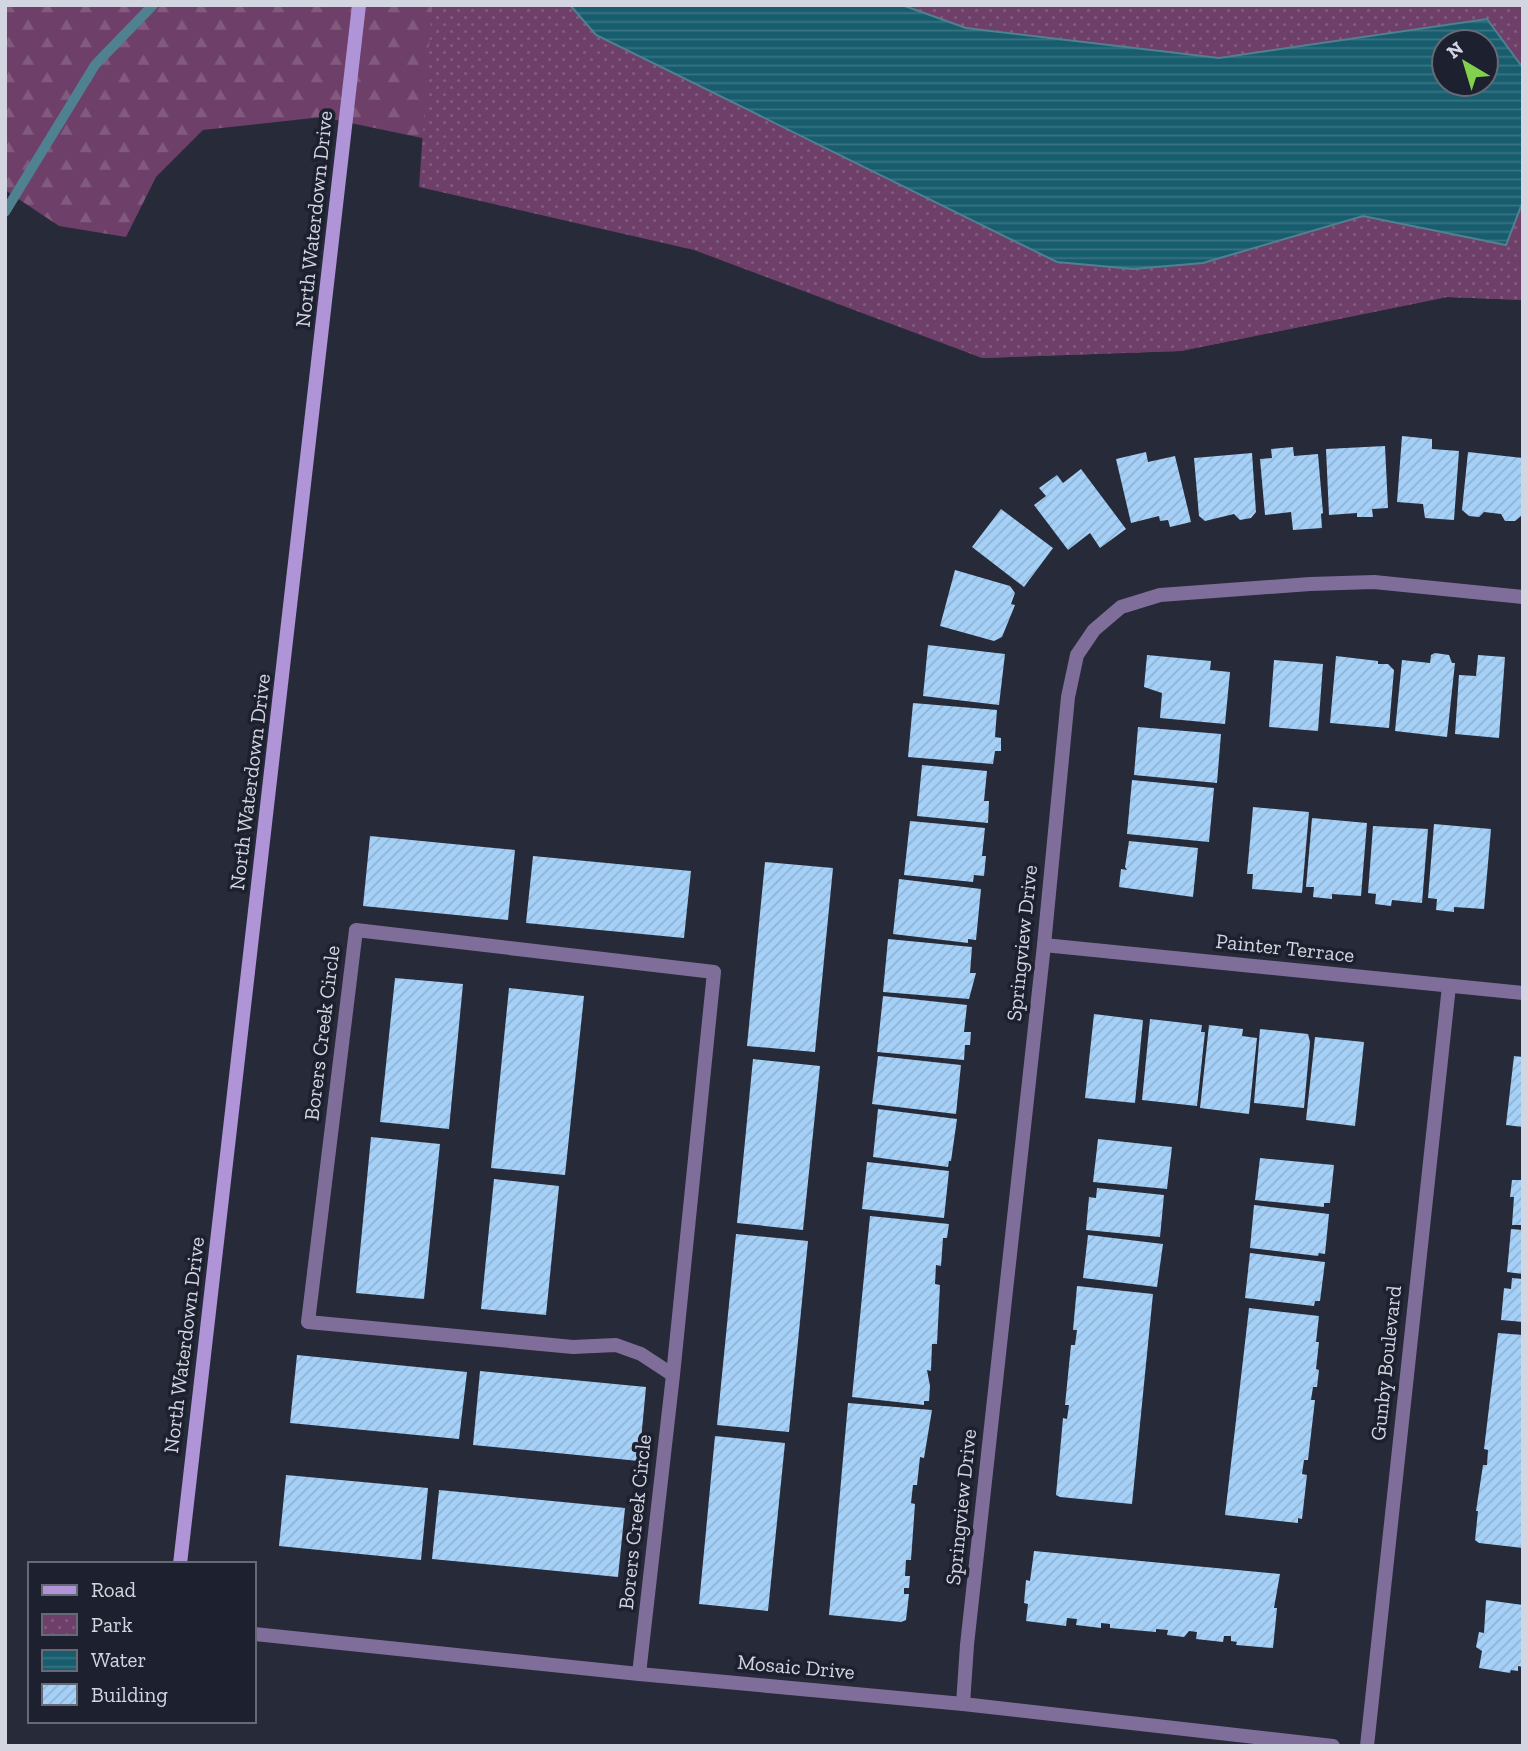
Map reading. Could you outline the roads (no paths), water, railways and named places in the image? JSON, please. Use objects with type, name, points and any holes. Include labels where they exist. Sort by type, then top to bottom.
[{"type":"main road","name":"North Waterdown Drive","points":[[180,1562],[359,5]]},
{"type":"street","name":"Springview Drive","points":[[963,1704],[967,1645],[1044,945],[1068,697],[1077,655],[1094,630],[1121,607],[1160,595],[1310,583],[1374,582],[1523,597]]},
{"type":"street","name":"Borers Creek Circle","points":[[639,1674],[673,1375],[714,972],[356,930],[308,1322],[573,1347],[616,1345],[641,1354],[673,1375]]},
{"type":"street","name":"Painter Terrace","points":[[1044,945],[1523,993]]},
{"type":"street","name":"Gunby Boulevard","points":[[1367,1746],[1449,986]]},
{"type":"street","name":"Mosaic Drive","points":[[256,1633],[639,1674],[963,1704],[1334,1746]]},
{"type":"water","points":[[570,5],[902,5],[966,28],[1219,58],[1487,19],[1494,28],[1430,28],[1430,98],[1500,98],[1500,37],[1523,68],[1523,201],[1506,245],[1363,216],[1203,263],[1133,269],[1057,262],[596,35]]},
{"type":"waterway","points":[[5,212],[95,65],[153,5]]}]
